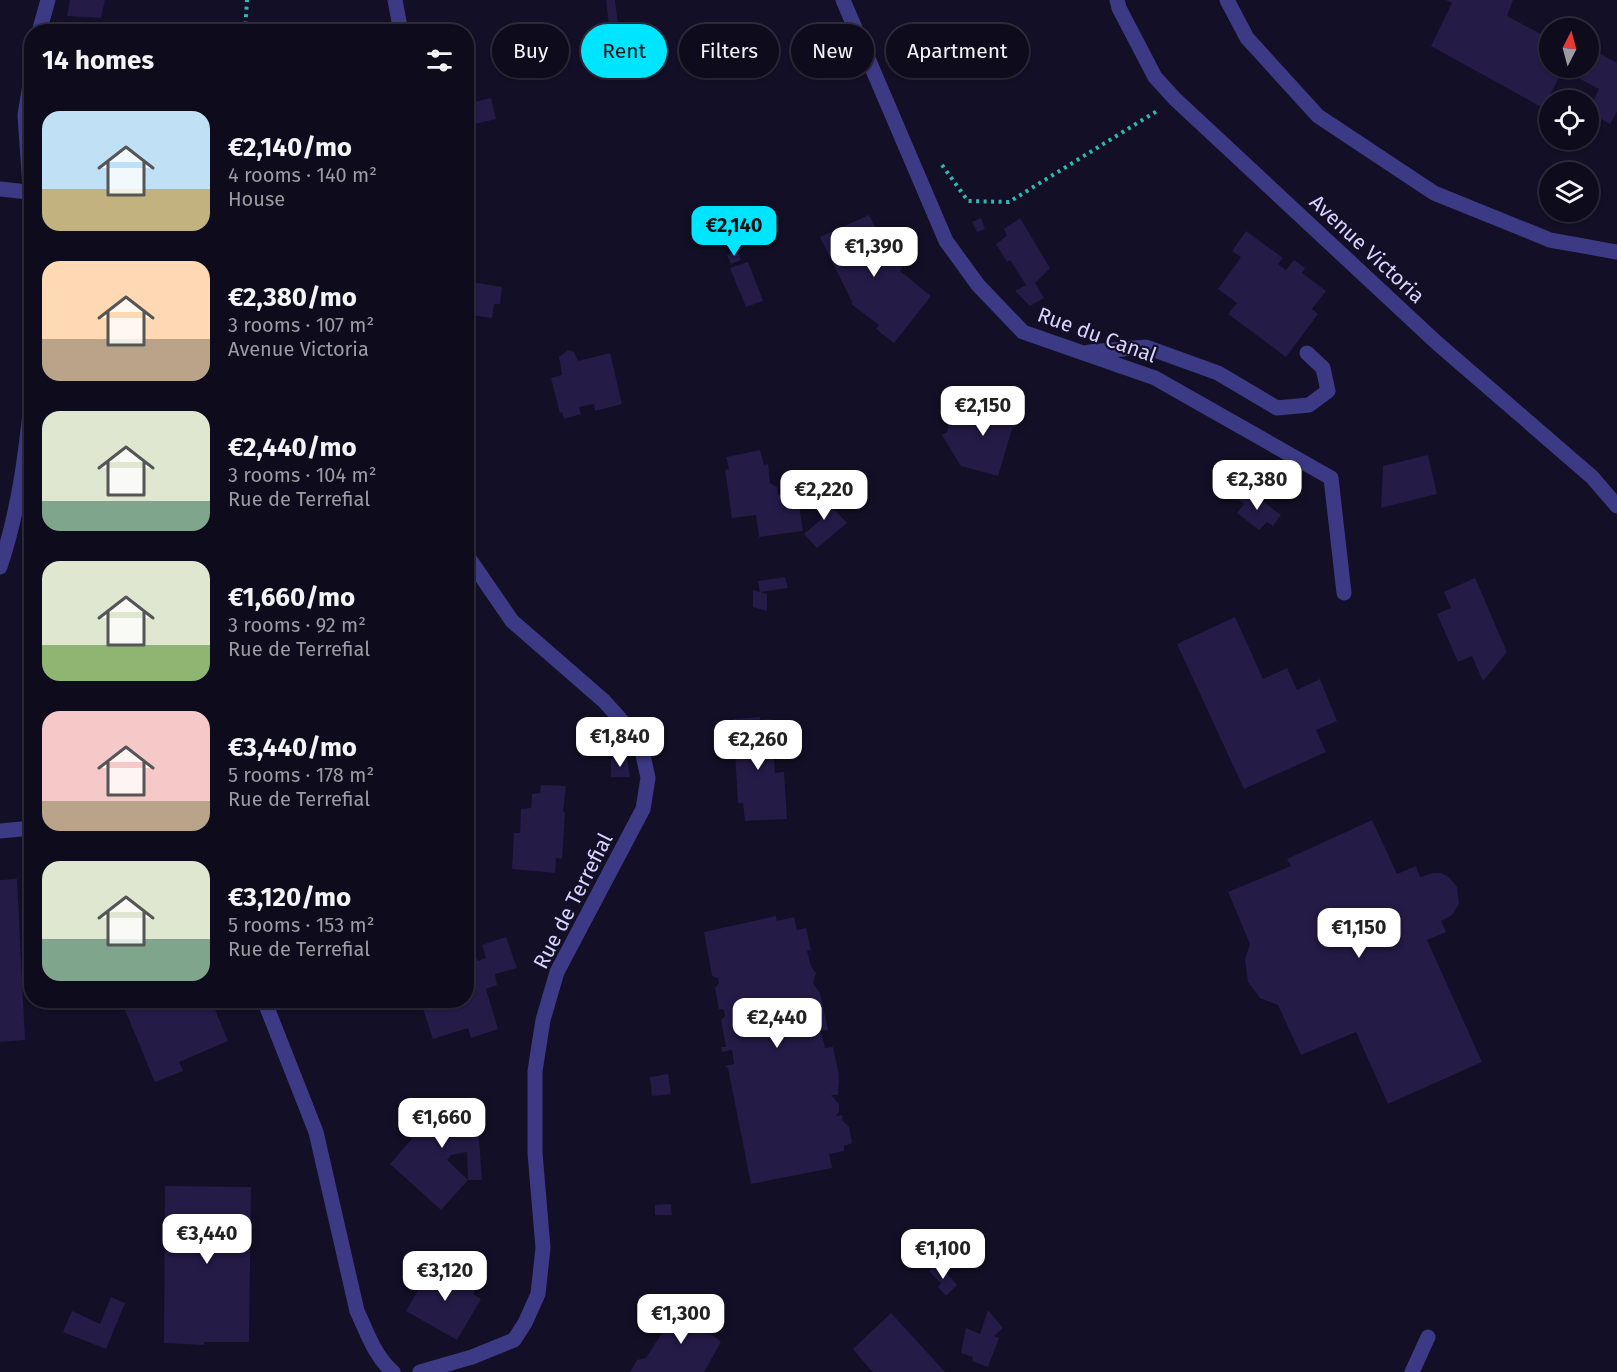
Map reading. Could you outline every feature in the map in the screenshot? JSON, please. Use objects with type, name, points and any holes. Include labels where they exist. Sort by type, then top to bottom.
[{"type":"street","points":[[41,24],[48,0]]},
{"type":"street","points":[[395,0],[400,24]]},
{"type":"street","name":"Rue du Canal","points":[[843,0],[946,241],[978,285],[1023,332],[1155,378],[1331,478],[1344,593]]},
{"type":"street","name":"Avenue Victoria","points":[[1117,0],[1155,77],[1175,99],[1437,343],[1593,477],[1617,506]]},
{"type":"street","points":[[1227,0],[1247,38],[1318,116],[1434,193],[1550,240],[1617,252]]},
{"type":"street","points":[[0,189],[24,192]]},
{"type":"street","points":[[1083,353],[1146,347],[1218,373],[1276,408],[1309,405],[1328,391],[1323,368],[1307,353]]},
{"type":"street","points":[[0,567],[24,488]]},
{"type":"street","name":"Rue de Terrefial","points":[[420,1372],[472,1357],[514,1340],[525,1323],[538,1294],[543,1248],[535,1153],[535,1071],[543,1020],[557,972],[643,809],[648,778],[640,741],[604,701],[512,621],[474,566]]},
{"type":"street","points":[[0,823],[7,831],[24,829]]},
{"type":"street","points":[[267,1008],[316,1132],[357,1311],[385,1365],[393,1372]]},
{"type":"street","points":[[1412,1372],[1428,1337]]},
{"type":"path","points":[[246,24],[247,0]]},
{"type":"path","points":[[918,178],[941,164],[968,201],[1010,202],[1175,99]]},
{"type":"building","points":[[70,0],[105,0],[101,18],[67,16]]},
{"type":"building","points":[[606,0],[615,0],[618,24],[609,24]]},
{"type":"building","points":[[1446,0],[1513,0],[1507,16],[1539,33],[1539,78],[1559,78],[1552,90],[1539,90],[1539,106],[1431,46],[1452,3]]},
{"type":"building","points":[[1599,53],[1617,63],[1617,112],[1610,124],[1599,118],[1599,89],[1578,78],[1599,78]]},
{"type":"building","points":[[491,98],[496,119],[474,124],[474,102]]},
{"type":"building","points":[[869,215],[888,253],[903,266],[900,271],[931,296],[894,343],[876,329],[879,325],[851,304],[820,237]]},
{"type":"building","points":[[981,218],[985,229],[977,232],[972,222]]},
{"type":"building","points":[[1020,218],[1050,268],[1035,283],[1044,298],[1030,306],[1015,291],[1026,285],[1010,260],[1007,262],[996,244],[1007,236],[1004,229]]},
{"type":"building","points":[[1246,231],[1283,258],[1278,264],[1286,270],[1294,260],[1305,268],[1302,273],[1326,291],[1312,309],[1318,314],[1286,357],[1228,314],[1237,303],[1218,289],[1241,257],[1232,251]]},
{"type":"building","points":[[737,250],[741,260],[731,264],[727,255]]},
{"type":"building","points":[[748,262],[763,301],[746,307],[730,268]]},
{"type":"building","points":[[474,282],[502,287],[500,304],[494,304],[492,318],[474,315]]},
{"type":"building","points":[[568,350],[574,352],[578,361],[610,353],[622,404],[595,411],[594,404],[579,407],[581,414],[564,419],[562,412],[560,413],[551,378],[562,375],[559,357]]},
{"type":"building","points":[[1006,398],[1020,423],[1012,429],[998,476],[961,466],[942,435],[947,432],[949,422],[955,418],[970,419],[981,404],[995,404]]},
{"type":"building","points":[[760,450],[764,465],[768,464],[770,483],[777,487],[778,495],[797,493],[803,531],[759,537],[756,515],[732,518],[725,470],[729,469],[726,457]]},
{"type":"building","points":[[1428,455],[1437,494],[1381,508],[1383,466]]},
{"type":"building","points":[[1245,488],[1281,515],[1273,526],[1267,522],[1259,530],[1237,513],[1244,504],[1237,498]]},
{"type":"building","points":[[817,491],[847,523],[817,548],[804,534],[824,517],[808,499]]},
{"type":"building","points":[[785,577],[788,588],[760,592],[758,581]]},
{"type":"building","points":[[1475,578],[1507,652],[1483,681],[1472,656],[1458,662],[1437,614],[1451,608],[1444,592]]},
{"type":"building","points":[[753,590],[767,594],[767,611],[753,607]]},
{"type":"building","points":[[1235,617],[1263,679],[1287,668],[1297,690],[1320,679],[1337,721],[1316,730],[1326,752],[1244,789],[1177,644]]},
{"type":"building","points":[[760,717],[760,720],[771,719],[775,773],[784,772],[787,819],[745,821],[743,803],[738,803],[733,719]]},
{"type":"building","points":[[627,758],[630,777],[611,777],[611,759]]},
{"type":"building","points":[[541,785],[566,786],[562,859],[556,858],[555,873],[512,869],[514,833],[520,833],[521,809],[531,808],[532,794],[540,793]]},
{"type":"building","points":[[1372,820],[1397,874],[1416,866],[1420,877],[1441,873],[1449,877],[1457,887],[1459,904],[1452,915],[1441,921],[1446,932],[1427,940],[1482,1062],[1388,1104],[1356,1032],[1301,1055],[1278,1005],[1260,998],[1248,982],[1245,959],[1250,944],[1228,892],[1291,866],[1287,859]]},
{"type":"building","points":[[17,879],[25,1040],[0,1042],[0,880]]},
{"type":"building","points":[[776,916],[777,921],[794,917],[797,930],[806,928],[811,950],[807,951],[811,966],[816,973],[813,983],[820,993],[828,1030],[821,1031],[825,1048],[833,1047],[839,1075],[838,1095],[831,1095],[839,1104],[836,1116],[842,1115],[843,1121],[849,1127],[852,1143],[844,1146],[844,1151],[829,1154],[832,1168],[751,1184],[728,1068],[724,1066],[734,1064],[732,1050],[722,1052],[721,1047],[726,1047],[721,1020],[725,1016],[724,1010],[719,1009],[715,988],[719,983],[718,978],[712,976],[704,932]]},
{"type":"building","points":[[506,937],[517,968],[495,974],[497,985],[486,989],[498,1029],[471,1038],[468,1028],[433,1039],[423,1008],[474,1008],[474,955],[478,961],[486,958],[482,945]]},
{"type":"building","points":[[124,1008],[214,1008],[228,1041],[179,1062],[183,1071],[155,1082]]},
{"type":"building","points":[[668,1074],[671,1094],[652,1096],[650,1077]]},
{"type":"building","points":[[476,1097],[482,1180],[468,1180],[441,1210],[390,1164],[411,1140],[409,1105]],"holes":[[[467,1152],[468,1180],[447,1160],[451,1155]]]},
{"type":"building","points":[[165,1186],[251,1187],[249,1342],[204,1342],[204,1345],[164,1343]]},
{"type":"building","points":[[671,1204],[672,1215],[655,1215],[655,1205]]},
{"type":"building","points":[[434,1262],[476,1288],[473,1294],[481,1299],[457,1340],[406,1311]]},
{"type":"building","points":[[935,1265],[942,1268],[957,1285],[946,1296],[938,1287],[941,1283],[929,1271]]},
{"type":"building","points":[[111,1297],[125,1303],[106,1349],[63,1332],[72,1311],[100,1324]]},
{"type":"building","points":[[692,1298],[698,1332],[705,1329],[721,1342],[704,1372],[630,1372],[637,1360],[646,1358],[662,1333],[671,1332],[670,1303]]},
{"type":"building","points":[[988,1310],[1003,1328],[994,1336],[999,1338],[988,1367],[972,1361],[973,1357],[961,1353],[966,1328],[980,1334]]},
{"type":"building","points":[[891,1313],[945,1372],[873,1372],[869,1368],[853,1349]]}]
